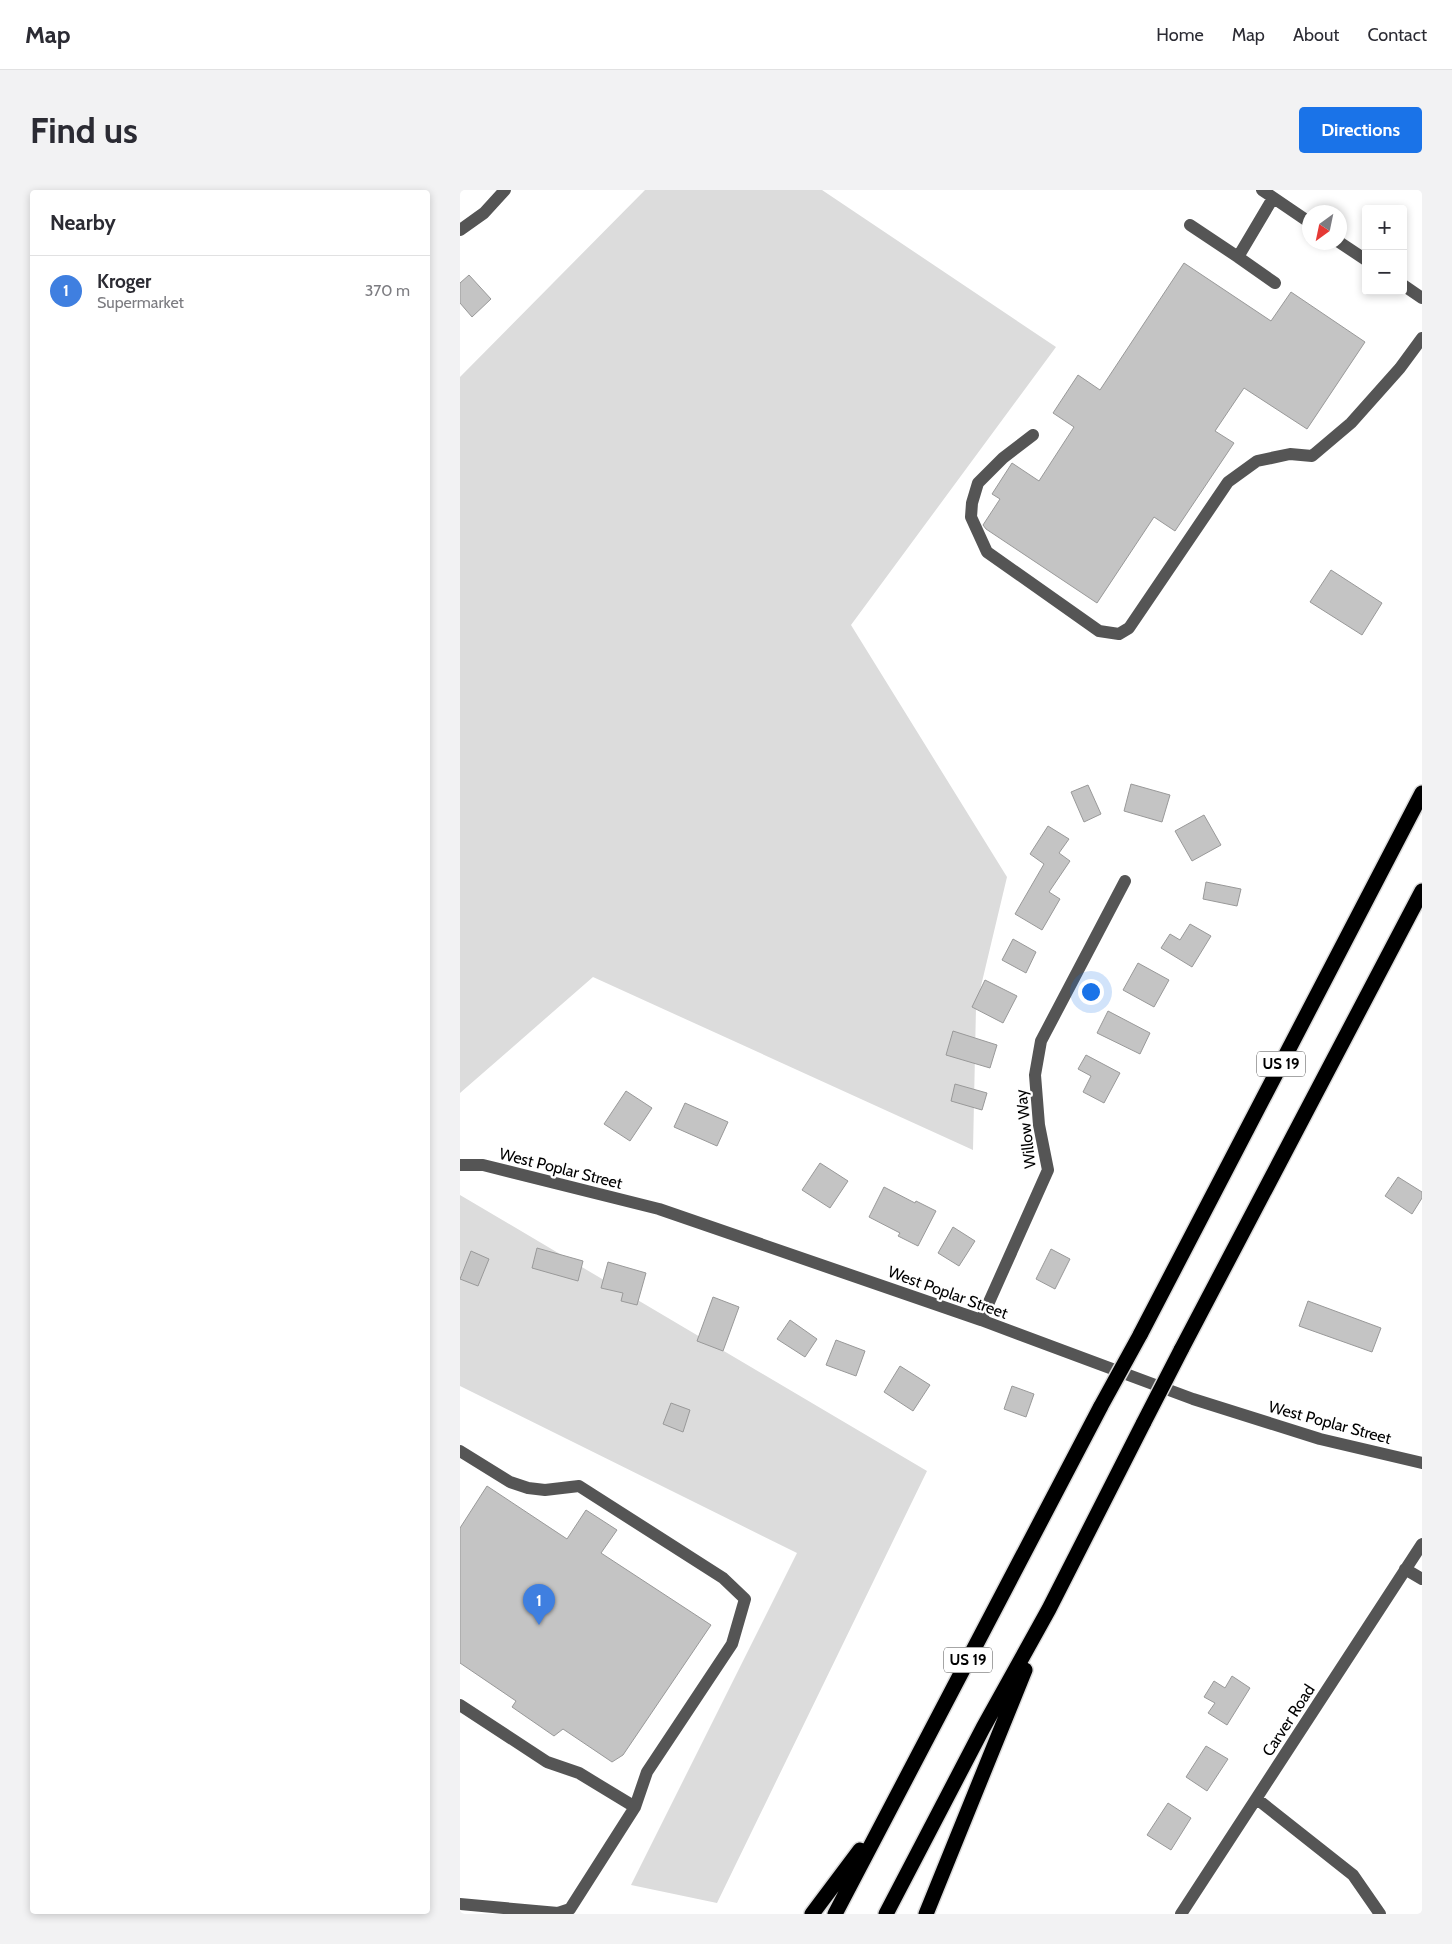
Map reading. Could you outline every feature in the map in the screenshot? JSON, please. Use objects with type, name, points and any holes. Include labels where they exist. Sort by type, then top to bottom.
[{"type":"highway","name":"US 19","points":[[834,1914],[1140,1335],[1422,792]]},
{"type":"highway","name":"US 19","points":[[886,1914],[983,1728],[1049,1609],[1181,1350],[1422,892]]},
{"type":"highway","points":[[926,1914],[1049,1609]]},
{"type":"highway","points":[[812,1914],[885,1818]]},
{"type":"street","points":[[460,230],[484,213],[505,190]]},
{"type":"street","points":[[1262,190],[1302,217]]},
{"type":"street","points":[[1238,257],[1273,198]]},
{"type":"street","points":[[1190,226],[1275,283]]},
{"type":"street","points":[[1347,247],[1362,257]]},
{"type":"street","points":[[1407,288],[1422,298]]},
{"type":"street","points":[[1033,435],[1003,458],[978,483],[972,504],[971,517],[987,552],[1099,631],[1119,634],[1129,628],[1228,482],[1257,461],[1290,454],[1312,456],[1351,423],[1400,368],[1422,338]]},
{"type":"street","name":"Willow Way","points":[[981,1320],[1048,1170],[1038,1125],[1035,1075],[1041,1041],[1125,881]]},
{"type":"street","name":"West Poplar Street","points":[[460,1165],[483,1165],[658,1209],[981,1320],[1193,1399],[1320,1438],[1422,1463]]},
{"type":"street","points":[[460,1451],[510,1482],[528,1488],[545,1490],[578,1486],[723,1578],[745,1599],[732,1644],[647,1772],[635,1806],[570,1909],[558,1913],[463,1907]]},
{"type":"street","name":"Carver Road","points":[[1181,1914],[1422,1544]]},
{"type":"street","points":[[1405,1569],[1422,1580]]},
{"type":"street","points":[[460,1705],[547,1762],[579,1773],[635,1806]]},
{"type":"street","points":[[1257,1799],[1353,1875],[1380,1914]]},
{"type":"shaded area","points":[[645,190],[822,190],[1056,347],[851,625],[1007,877],[976,1007],[973,1150],[593,977],[460,1093],[460,377]]},
{"type":"shaded area","points":[[460,1195],[927,1471],[717,1903],[631,1885],[797,1553],[460,1386]]},
{"type":"building","points":[[1184,263],[1271,321],[1291,292],[1365,342],[1307,429],[1244,388],[1215,431],[1234,443],[1175,531],[1154,517],[1097,603],[986,529],[983,525],[1000,499],[992,494],[1012,463],[1039,481],[1074,427],[1053,413],[1078,375],[1100,390]]},
{"type":"building","points":[[469,275],[491,299],[472,317],[460,303],[460,283]]},
{"type":"building","points":[[1331,570],[1382,603],[1362,635],[1310,602]]},
{"type":"building","points":[[1131,784],[1170,795],[1162,822],[1124,811]]},
{"type":"building","points":[[1088,785],[1101,814],[1084,822],[1071,792]]},
{"type":"building","points":[[1204,815],[1221,845],[1192,861],[1175,831]]},
{"type":"building","points":[[1048,826],[1069,839],[1059,853],[1070,861],[1049,892],[1060,899],[1042,930],[1015,914],[1044,864],[1030,854]]},
{"type":"building","points":[[1206,882],[1241,889],[1237,906],[1203,899]]},
{"type":"building","points":[[1190,924],[1211,936],[1192,967],[1161,948],[1170,934],[1180,940]]},
{"type":"building","points":[[1013,939],[1036,952],[1026,973],[1002,960]]},
{"type":"building","points":[[1138,963],[1169,980],[1154,1007],[1123,990]]},
{"type":"building","points":[[985,980],[1017,996],[1003,1023],[972,1007]]},
{"type":"building","points":[[1108,1011],[1150,1033],[1140,1054],[1097,1033]]},
{"type":"building","points":[[953,1031],[997,1045],[990,1068],[946,1055]]},
{"type":"building","points":[[1086,1055],[1120,1073],[1104,1103],[1083,1092],[1091,1076],[1078,1069]]},
{"type":"building","points":[[955,1084],[987,1093],[982,1110],[951,1101]]},
{"type":"building","points":[[626,1091],[652,1108],[630,1141],[604,1124]]},
{"type":"building","points":[[685,1103],[728,1122],[717,1146],[674,1127]]},
{"type":"building","points":[[820,1163],[848,1181],[830,1208],[802,1190]]},
{"type":"building","points":[[1398,1177],[1422,1192],[1422,1198],[1412,1214],[1385,1196]]},
{"type":"building","points":[[884,1187],[915,1203],[916,1201],[936,1211],[918,1246],[898,1236],[900,1233],[869,1217]]},
{"type":"building","points":[[953,1227],[975,1241],[959,1266],[938,1253]]},
{"type":"building","points":[[537,1248],[583,1261],[578,1281],[532,1268]]},
{"type":"building","points":[[1051,1249],[1070,1259],[1055,1289],[1036,1279]]},
{"type":"building","points":[[471,1251],[489,1259],[478,1286],[460,1279]]},
{"type":"building","points":[[608,1262],[646,1273],[637,1305],[621,1301],[623,1293],[601,1288]]},
{"type":"building","points":[[713,1297],[739,1307],[723,1351],[697,1341]]},
{"type":"building","points":[[1308,1301],[1381,1328],[1372,1352],[1299,1326]]},
{"type":"building","points":[[790,1320],[817,1339],[805,1357],[777,1339]]},
{"type":"building","points":[[836,1340],[865,1351],[856,1376],[826,1365]]},
{"type":"building","points":[[900,1366],[930,1385],[913,1411],[884,1392]]},
{"type":"building","points":[[1012,1386],[1034,1394],[1026,1417],[1004,1409]]},
{"type":"building","points":[[671,1403],[690,1410],[683,1432],[663,1424]]},
{"type":"building","points":[[487,1486],[567,1539],[586,1510],[617,1530],[601,1553],[711,1625],[623,1755],[612,1762],[563,1729],[554,1736],[512,1707],[516,1701],[460,1663],[460,1528]]},
{"type":"building","points":[[1232,1676],[1250,1688],[1227,1725],[1208,1713],[1215,1703],[1204,1697],[1214,1681],[1225,1688]]},
{"type":"building","points":[[1206,1746],[1228,1759],[1207,1791],[1186,1777]]},
{"type":"building","points":[[1168,1803],[1191,1818],[1171,1850],[1147,1835]]},
{"type":"place","name":"Kroger","points":[[539,1625]]}]
